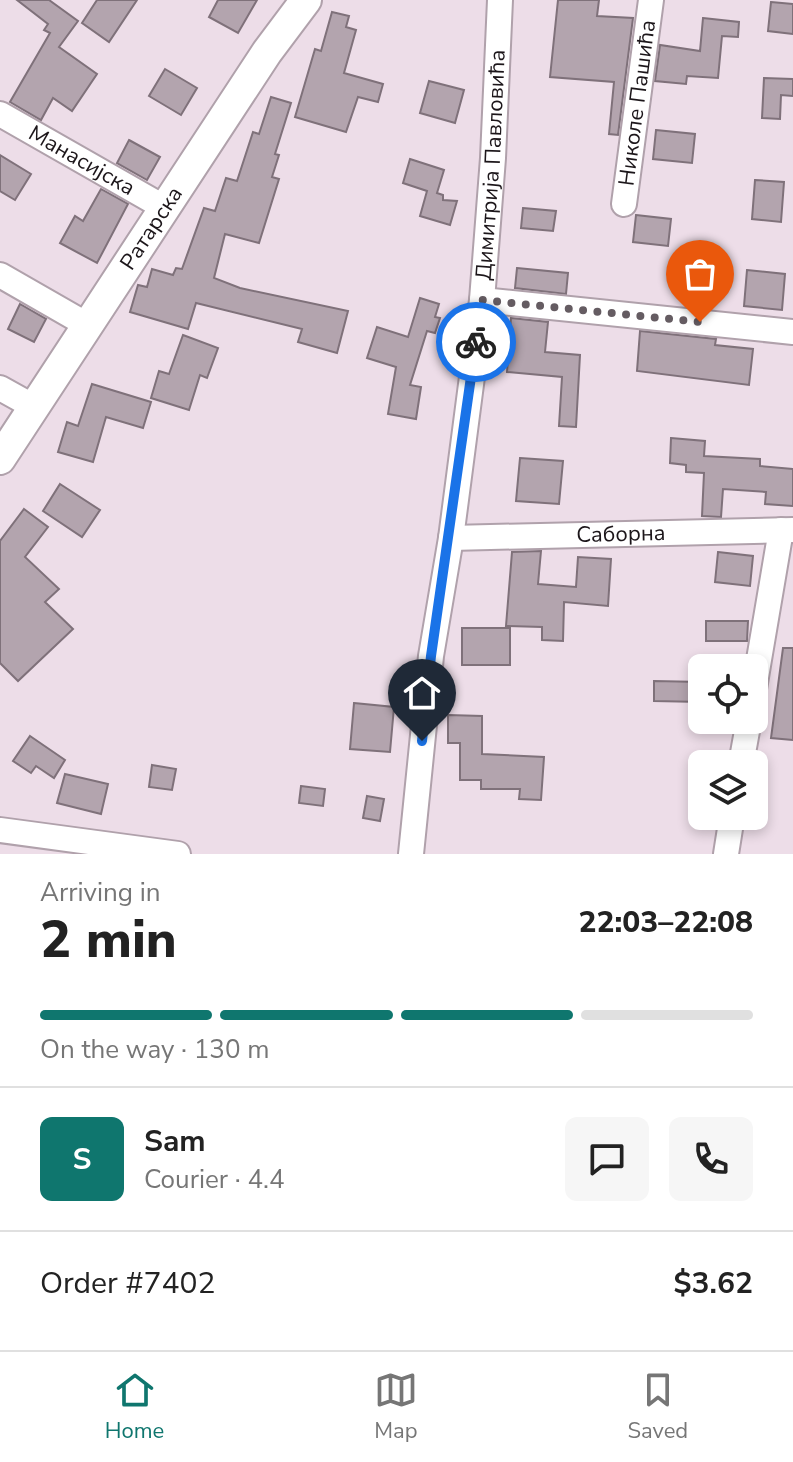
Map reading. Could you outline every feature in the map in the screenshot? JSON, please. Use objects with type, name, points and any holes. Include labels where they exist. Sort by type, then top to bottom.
[{"type":"street","name":"Ратарска","points":[[0,459],[306,0]]},
{"type":"street","name":"Димитрија Павловића","points":[[411,854],[431,656],[451,538],[482,300],[493,158],[500,0]]},
{"type":"street","name":"Николе Пашића","points":[[624,204],[651,0]]},
{"type":"street","name":"Манасијска","points":[[0,114],[165,208]]},
{"type":"street","points":[[0,275],[89,326]]},
{"type":"street","points":[[482,300],[793,332]]},
{"type":"street","points":[[0,388],[36,408]]},
{"type":"street","points":[[761,654],[787,530]]},
{"type":"street","name":"Саборна","points":[[451,538],[787,530]]},
{"type":"street","points":[[0,830],[178,854]]},
{"type":"street","points":[[726,854],[730,830]]},
{"type":"building","points":[[17,0],[49,0],[78,21],[59,47],[97,74],[72,111],[53,98],[41,120],[10,102],[50,33],[44,30],[48,24]]},
{"type":"building","points":[[97,0],[137,0],[109,42],[82,23]]},
{"type":"building","points":[[218,0],[257,0],[238,33],[209,17]]},
{"type":"building","points":[[558,0],[599,0],[597,16],[633,18],[618,135],[609,134],[614,82],[550,77]]},
{"type":"building","points":[[771,2],[793,4],[793,34],[768,31]]},
{"type":"building","points":[[332,12],[349,16],[346,27],[356,30],[344,73],[383,84],[378,102],[358,97],[346,132],[295,117],[315,49],[321,51]]},
{"type":"building","points":[[703,18],[739,22],[738,37],[722,36],[718,78],[687,76],[686,84],[655,81],[660,45],[700,51]]},
{"type":"building","points":[[165,69],[197,88],[181,115],[149,96]]},
{"type":"building","points":[[764,78],[793,79],[793,96],[781,95],[780,119],[762,118]]},
{"type":"building","points":[[429,81],[464,90],[455,123],[420,113]]},
{"type":"building","points":[[271,97],[291,103],[275,154],[279,155],[272,177],[279,179],[259,243],[225,234],[214,278],[240,288],[348,311],[337,353],[298,342],[302,329],[196,303],[188,329],[130,312],[138,285],[147,287],[152,269],[173,275],[176,268],[182,269],[204,208],[215,211],[226,178],[237,181],[253,132],[259,134]]},
{"type":"building","points":[[656,130],[695,134],[692,163],[653,159]]},
{"type":"building","points":[[129,140],[160,157],[147,180],[117,163]]},
{"type":"building","points":[[0,155],[31,174],[15,200],[0,191]]},
{"type":"building","points":[[410,159],[444,170],[437,193],[443,195],[443,200],[457,201],[450,225],[420,216],[427,191],[403,183]]},
{"type":"building","points":[[755,180],[784,182],[781,222],[752,219]]},
{"type":"building","points":[[101,189],[128,204],[97,263],[60,243],[75,216],[83,221]]},
{"type":"building","points":[[523,208],[556,211],[553,231],[521,228]]},
{"type":"building","points":[[636,215],[671,219],[668,246],[633,242]]},
{"type":"building","points":[[517,268],[568,273],[566,294],[515,288]]},
{"type":"building","points":[[747,270],[785,274],[782,310],[744,306]]},
{"type":"building","points":[[420,298],[439,304],[435,317],[440,318],[435,333],[427,331],[410,385],[421,387],[416,419],[388,414],[396,367],[367,358],[377,327],[408,337]]},
{"type":"building","points":[[20,304],[46,319],[34,342],[8,329]]},
{"type":"building","points":[[511,318],[548,322],[545,352],[580,355],[576,427],[559,426],[562,377],[507,372]]},
{"type":"building","points":[[640,331],[716,339],[715,345],[753,349],[749,385],[637,371]]},
{"type":"building","points":[[183,335],[218,348],[207,378],[200,375],[189,410],[151,398],[159,371],[169,374]]},
{"type":"building","points":[[92,384],[151,402],[143,428],[106,417],[93,462],[58,452],[67,422],[78,426]]},
{"type":"building","points":[[671,438],[705,441],[704,456],[760,459],[760,466],[793,469],[793,506],[765,504],[766,492],[723,489],[721,517],[702,516],[704,473],[686,472],[686,465],[670,463]]},
{"type":"building","points":[[520,458],[563,461],[559,504],[516,501]]},
{"type":"building","points":[[60,484],[100,510],[82,537],[43,511]]},
{"type":"building","points":[[24,509],[48,527],[25,557],[59,589],[45,602],[73,629],[18,681],[0,663],[0,541]]},
{"type":"building","points":[[541,551],[538,584],[576,587],[578,557],[611,559],[608,606],[564,602],[563,641],[542,640],[542,627],[506,626],[512,552]]},
{"type":"building","points":[[718,552],[753,556],[750,586],[715,582]]},
{"type":"building","points":[[706,621],[748,621],[747,641],[706,641]]},
{"type":"building","points":[[462,628],[510,628],[510,665],[462,665]]},
{"type":"building","points":[[783,648],[793,648],[793,740],[771,738]]},
{"type":"building","points":[[654,681],[688,682],[688,702],[654,701]]},
{"type":"building","points":[[354,703],[394,707],[390,752],[350,749]]},
{"type":"building","points":[[448,715],[482,716],[482,754],[544,757],[541,800],[519,799],[520,789],[481,789],[481,780],[460,780],[460,743],[448,743]]},
{"type":"building","points":[[30,736],[65,760],[54,778],[36,766],[31,773],[13,761]]},
{"type":"building","points":[[152,765],[176,769],[172,790],[149,787]]},
{"type":"building","points":[[65,774],[108,784],[101,814],[57,803]]},
{"type":"building","points":[[301,786],[325,789],[323,806],[299,803]]},
{"type":"building","points":[[367,796],[384,799],[380,821],[363,818]]},
{"type":"way so far","points":[[476,342],[482,300],[700,322]]},
{"type":"route","points":[[422,741],[431,656],[451,538],[476,342]]}]
